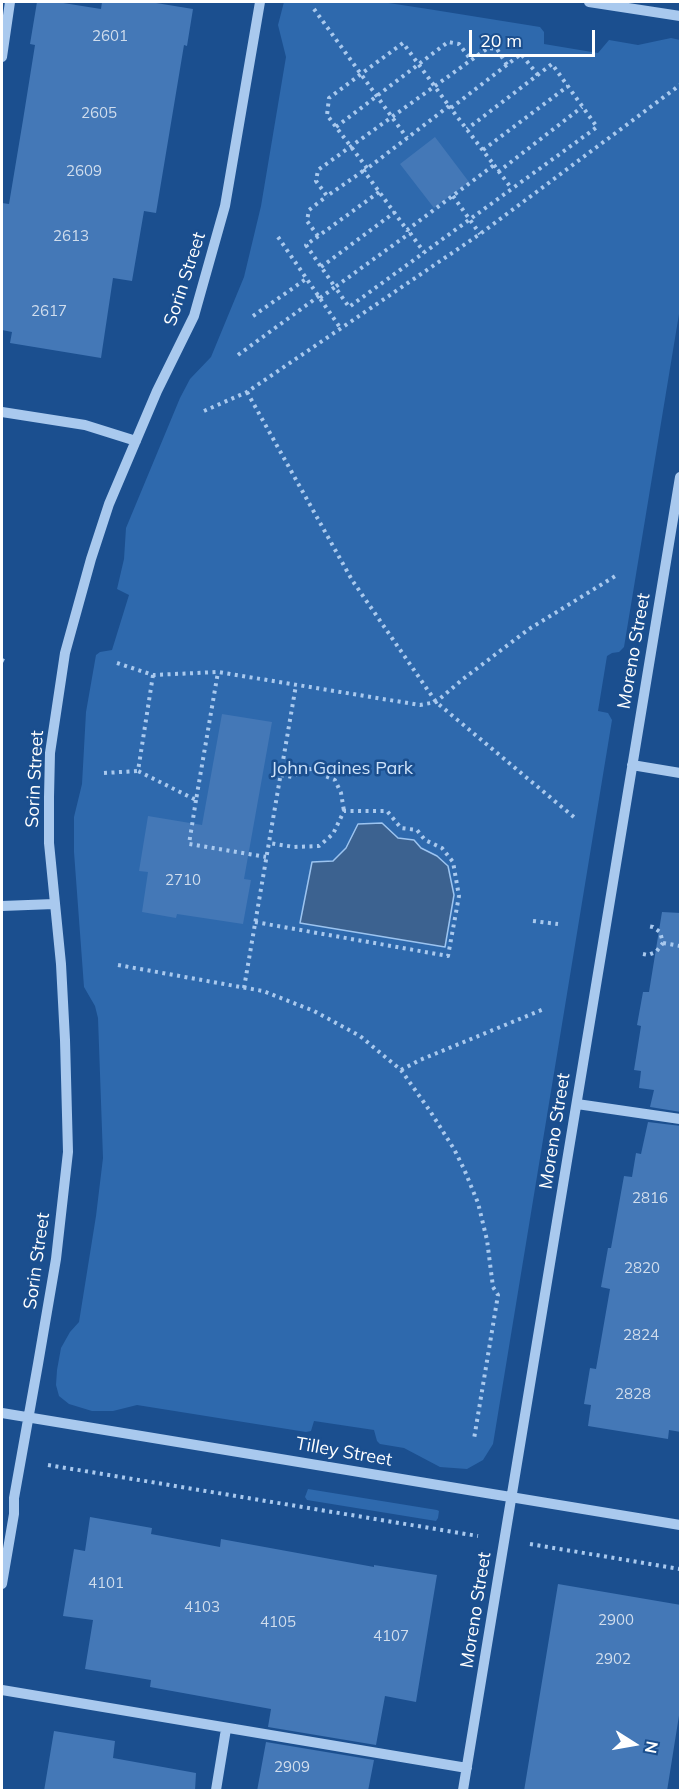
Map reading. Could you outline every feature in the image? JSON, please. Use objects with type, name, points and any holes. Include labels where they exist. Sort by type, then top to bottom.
[{"type":"street","points":[[2,57],[10,2]]},
{"type":"street","name":"Sorin Street","points":[[2,1584],[14,1514],[14,1498],[56,1259],[68,1152],[65,1029],[49,843],[50,753],[65,653],[106,515],[158,391],[194,316],[225,206],[260,2]]},
{"type":"street","points":[[589,2],[681,16]]},
{"type":"street","points":[[2,412],[85,426],[136,441]]},
{"type":"street","name":"Moreno Street","points":[[463,1791],[681,477]]},
{"type":"street","points":[[632,765],[681,773]]},
{"type":"street","points":[[2,906],[54,904]]},
{"type":"street","points":[[577,1104],[681,1119]]},
{"type":"street","name":"Tilley Street","points":[[2,1413],[681,1525]]},
{"type":"street","points":[[2,1690],[467,1768]]},
{"type":"street","points":[[216,1791],[226,1729]]},
{"type":"path","points":[[314,9],[407,138]]},
{"type":"path","points":[[336,126],[448,42],[459,44],[471,60]]},
{"type":"path","points":[[424,252],[379,192],[351,147],[327,115],[329,98],[403,43],[512,189]]},
{"type":"path","points":[[327,196],[316,181],[318,170],[488,48],[497,49],[507,65]]},
{"type":"path","points":[[318,236],[307,221],[309,210],[521,54],[538,75]]},
{"type":"path","points":[[379,192],[306,245],[349,307],[597,127],[552,64],[467,129]]},
{"type":"path","points":[[204,411],[247,392],[480,234],[681,85]]},
{"type":"path","points":[[483,150],[568,86]]},
{"type":"path","points":[[498,172],[582,107]]},
{"type":"path","points":[[238,355],[335,287],[494,165]]},
{"type":"path","points":[[453,196],[480,234]]},
{"type":"path","points":[[321,267],[394,213]]},
{"type":"path","points":[[278,237],[341,328]]},
{"type":"path","points":[[253,316],[306,279]]},
{"type":"path","points":[[247,392],[352,580],[436,702],[575,818]]},
{"type":"path","points":[[117,663],[153,675],[218,672],[420,705],[436,702],[529,629],[617,575]]},
{"type":"path","points":[[218,672],[189,844],[266,857]]},
{"type":"path","points":[[138,771],[153,675]]},
{"type":"path","points":[[244,988],[296,685]]},
{"type":"path","points":[[269,843],[294,847],[319,846],[333,834],[344,811],[341,793],[335,780],[326,776],[320,768],[302,770],[293,777],[281,775]]},
{"type":"path","points":[[104,773],[138,771],[196,800]]},
{"type":"path","points":[[255,922],[448,956],[459,896],[453,862],[442,848],[425,840],[417,830],[401,828],[387,811],[344,811]]},
{"type":"path","points":[[533,921],[558,924]]},
{"type":"path","points":[[648,926],[660,932],[663,943]]},
{"type":"path","points":[[663,943],[681,946]]},
{"type":"path","points":[[643,954],[656,952],[663,943]]},
{"type":"path","points":[[118,965],[263,991],[314,1011],[360,1036],[400,1070],[454,1149],[478,1203],[487,1240],[493,1287],[498,1295],[474,1439]]},
{"type":"path","points":[[400,1070],[544,1009]]},
{"type":"path","points":[[58,1467],[462,1533]]},
{"type":"path","points":[[545,1547],[681,1569]]},
{"type":"green space","name":"John Gaines Park","points":[[284,2],[382,2],[540,27],[544,32],[544,44],[598,53],[609,40],[638,45],[671,38],[680,40],[680,308],[624,647],[619,652],[607,656],[598,711],[608,713],[612,720],[493,1444],[483,1460],[467,1469],[440,1467],[404,1448],[380,1444],[374,1430],[314,1421],[311,1431],[306,1432],[137,1405],[113,1411],[92,1411],[69,1404],[59,1396],[56,1385],[61,1348],[79,1322],[103,1158],[98,1018],[95,1006],[84,987],[74,852],[74,817],[82,784],[86,712],[96,655],[112,650],[129,595],[117,589],[124,559],[126,528],[180,398],[190,379],[211,357],[244,277],[261,206],[286,57],[278,25]]},
{"type":"green space","points":[[308,1489],[437,1510],[439,1511],[438,1518],[436,1521],[307,1500],[305,1497]]},
{"type":"shaded area","points":[[382,823],[398,838],[414,840],[421,848],[437,856],[448,866],[454,895],[445,947],[300,923],[312,862],[333,861],[346,848],[358,824]]},
{"type":"building","points":[[37,2],[57,2],[101,9],[102,2],[150,2],[193,9],[187,46],[184,45],[156,213],[144,211],[132,281],[113,278],[101,358],[10,343],[12,332],[2,330],[2,203],[9,204],[35,45],[30,44]]},
{"type":"building","points":[[435,137],[469,182],[434,208],[400,164]]},
{"type":"building","points":[[222,714],[272,722],[244,879],[251,880],[243,924],[177,914],[176,918],[142,912],[148,872],[139,871],[148,816],[202,825]]},
{"type":"building","points":[[662,912],[681,913],[681,1112],[650,1107],[654,1090],[639,1088],[641,1071],[634,1070],[641,1026],[637,1025],[643,992],[649,992]]},
{"type":"building","points":[[648,1122],[681,1126],[681,1432],[669,1430],[668,1439],[588,1426],[591,1405],[584,1404],[590,1368],[596,1369],[610,1289],[601,1287],[608,1248],[611,1248],[624,1176],[632,1177],[636,1153],[641,1154]]},
{"type":"building","points":[[90,1517],[152,1528],[151,1534],[220,1547],[221,1539],[374,1567],[374,1565],[437,1575],[416,1702],[385,1696],[376,1745],[268,1727],[271,1709],[150,1687],[151,1680],[85,1669],[93,1620],[63,1616],[74,1549],[85,1551]]},
{"type":"building","points":[[558,1584],[681,1605],[681,1703],[667,1791],[524,1791]]},
{"type":"building","points":[[54,1731],[115,1741],[113,1758],[196,1773],[195,1791],[44,1791]]},
{"type":"building","points":[[266,1742],[374,1760],[368,1791],[257,1791]]}]
